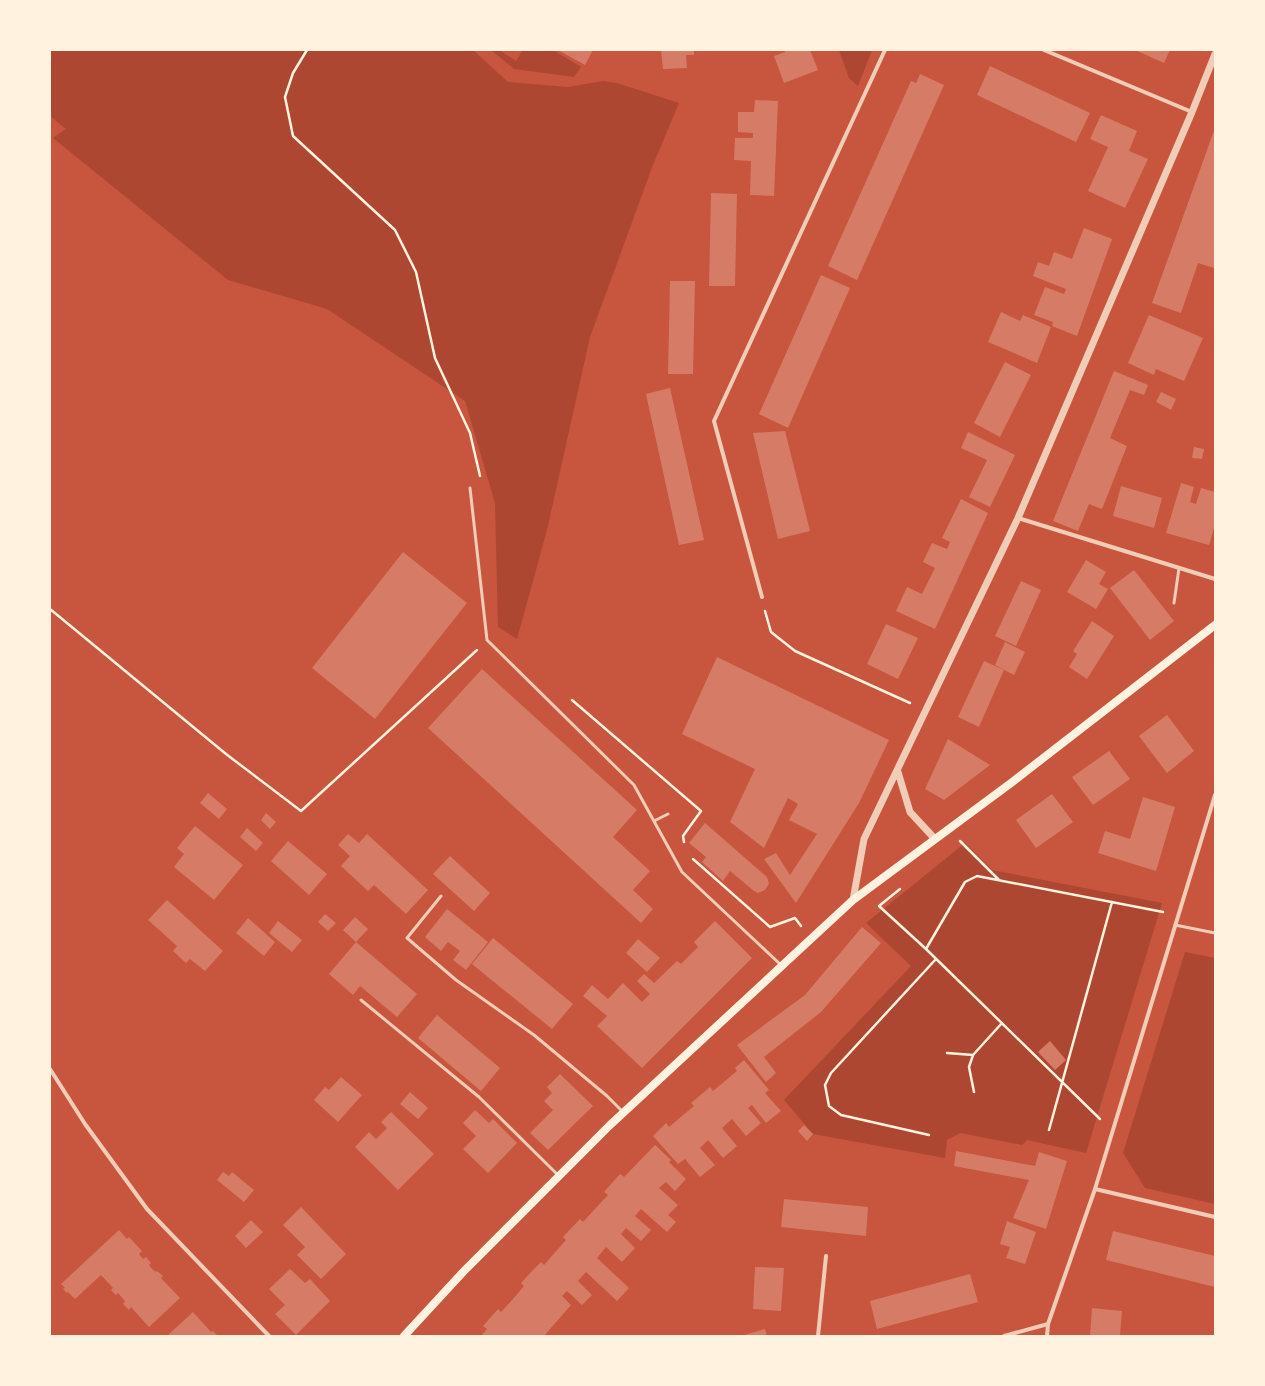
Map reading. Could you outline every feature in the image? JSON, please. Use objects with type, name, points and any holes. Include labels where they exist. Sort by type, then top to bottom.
[{"type":"main road","points":[[404,1336],[464,1271],[559,1176],[624,1113],[853,900],[1011,783],[1215,625]]},
{"type":"street","points":[[762,597],[714,421],[885,50]]},
{"type":"street","points":[[1044,50],[1192,112]]},
{"type":"street","points":[[853,900],[864,839],[898,772],[1018,518],[1192,112],[1215,54]]},
{"type":"street","points":[[1018,518],[1215,579]]},
{"type":"street","points":[[898,772],[910,812],[935,839]]},
{"type":"street","points":[[1047,1336],[1048,1324],[1095,1189],[1215,795]]},
{"type":"street","points":[[50,1069],[84,1124],[147,1209],[269,1336]]},
{"type":"street","points":[[1095,1189],[1215,1217]]},
{"type":"street","points":[[818,1336],[826,1256]]},
{"type":"street","points":[[1004,1336],[1048,1324]]},
{"type":"lane","points":[[470,488],[487,640],[634,785],[682,872],[782,966]]},
{"type":"lane","points":[[1174,603],[1179,568]]},
{"type":"lane","points":[[654,821],[668,814]]},
{"type":"lane","points":[[441,896],[407,938],[456,980],[534,1035],[607,1096],[624,1113]]},
{"type":"lane","points":[[1175,925],[1215,933]]},
{"type":"lane","points":[[361,1000],[479,1097],[559,1176]]},
{"type":"path","points":[[307,50],[293,73],[285,97],[293,136],[395,230],[416,272],[435,358],[470,433],[482,484]]},
{"type":"path","points":[[762,597],[771,632],[790,648],[927,711]]},
{"type":"path","points":[[50,609],[226,754],[301,811],[487,640]]},
{"type":"path","points":[[963,845],[999,880]]},
{"type":"path","points":[[926,949],[965,882],[977,876],[1165,912],[1175,925]]},
{"type":"path","points":[[1050,1130],[1112,902]]},
{"type":"path","points":[[879,906],[926,949],[1100,1119],[1114,1126]]},
{"type":"path","points":[[929,1135],[841,1115],[829,1106],[825,1085],[831,1073],[936,959]]},
{"type":"path","points":[[974,1092],[969,1067],[973,1055],[1002,1023]]},
{"type":"path","points":[[947,1052],[973,1055]]},
{"type":"shaded area","points":[[50,50],[473,50],[508,82],[568,87],[603,81],[617,83],[679,103],[653,165],[590,337],[547,530],[517,639],[498,627],[495,503],[465,401],[327,309],[228,280],[53,138],[66,129],[50,116]]},
{"type":"shaded area","points":[[491,50],[499,50],[516,61],[523,50],[553,50],[581,67],[574,77],[514,69]]},
{"type":"shaded area","points":[[839,50],[872,50],[858,86],[849,78]]},
{"type":"shaded area","points":[[965,843],[992,870],[1162,903],[1086,1153],[1027,1140],[1022,1145],[960,1133],[947,1140],[945,1158],[813,1134],[784,1100],[911,966],[866,923]]},
{"type":"shaded area","points":[[1185,952],[1215,958],[1215,1204],[1145,1188],[1123,1153]]},
{"type":"building","points":[[558,50],[593,50],[585,65]]},
{"type":"building","points":[[661,50],[694,50],[694,55],[686,55],[687,68],[663,69]]},
{"type":"building","points":[[785,50],[810,50],[818,70],[784,83],[774,56],[785,52]]},
{"type":"building","points":[[1135,50],[1170,50],[1164,63]]},
{"type":"building","points":[[990,66],[1090,113],[1076,142],[977,95]]},
{"type":"building","points":[[920,74],[944,85],[857,280],[828,266],[911,81],[916,83]]},
{"type":"building","points":[[755,100],[778,101],[774,196],[750,195],[751,161],[734,160],[735,138],[753,138],[753,133],[738,132],[738,112],[754,112]]},
{"type":"building","points":[[1101,115],[1137,131],[1129,151],[1148,159],[1125,208],[1088,191],[1108,147],[1090,139]]},
{"type":"building","points":[[1215,128],[1215,266],[1214,268],[1198,263],[1181,313],[1152,303]]},
{"type":"building","points":[[711,193],[737,194],[735,286],[709,286]]},
{"type":"building","points":[[1084,228],[1112,239],[1077,336],[1052,326],[1053,322],[1034,315],[1045,287],[1064,294],[1066,289],[1033,276],[1038,262],[1049,266],[1054,252],[1072,259]]},
{"type":"building","points":[[821,275],[850,288],[788,428],[759,414]]},
{"type":"building","points":[[670,281],[695,281],[693,374],[668,374]]},
{"type":"building","points":[[1001,312],[1020,321],[1023,315],[1051,327],[1037,363],[988,342]]},
{"type":"building","points":[[1149,315],[1203,338],[1184,381],[1156,369],[1154,375],[1128,363]]},
{"type":"building","points":[[1005,362],[1031,375],[1000,437],[974,423]]},
{"type":"building","points":[[1114,371],[1148,385],[1144,395],[1130,390],[1110,438],[1127,446],[1102,509],[1089,504],[1078,531],[1053,521]]},
{"type":"building","points":[[670,388],[704,540],[679,545],[646,394]]},
{"type":"building","points":[[1161,392],[1176,399],[1171,410],[1156,402]]},
{"type":"building","points":[[785,431],[810,531],[778,539],[753,433]]},
{"type":"building","points":[[968,432],[1015,455],[990,507],[969,497],[987,460],[961,448]]},
{"type":"building","points":[[1194,447],[1204,449],[1202,459],[1192,458]]},
{"type":"building","points":[[1181,483],[1194,487],[1190,502],[1196,504],[1201,488],[1215,492],[1215,525],[1209,545],[1166,533]]},
{"type":"building","points":[[1121,486],[1162,498],[1154,528],[1113,516]]},
{"type":"building","points":[[961,499],[988,513],[935,629],[896,611],[907,587],[922,594],[935,568],[923,562],[932,543],[947,549],[950,542],[942,538]]},
{"type":"building","points":[[403,552],[467,603],[375,719],[312,668]]},
{"type":"building","points":[[1086,560],[1106,572],[1099,584],[1108,589],[1096,609],[1067,592]]},
{"type":"building","points":[[1134,570],[1174,621],[1150,640],[1110,588]]},
{"type":"building","points":[[1021,581],[1041,590],[1016,646],[995,636]]},
{"type":"building","points":[[1092,621],[1114,636],[1087,679],[1069,667],[1077,654],[1073,651]]},
{"type":"building","points":[[886,624],[918,638],[898,679],[867,664]]},
{"type":"building","points":[[1005,642],[1025,652],[1014,675],[995,665]]},
{"type":"building","points":[[717,657],[889,740],[859,803],[796,903],[764,859],[776,853],[790,875],[817,834],[789,820],[798,804],[788,798],[764,848],[730,822],[755,769],[682,734]]},
{"type":"building","points":[[984,661],[1004,670],[979,727],[958,717]]},
{"type":"building","points":[[482,669],[637,810],[613,837],[650,871],[633,890],[653,909],[641,923],[428,728]]},
{"type":"building","points":[[1167,715],[1194,751],[1167,773],[1139,736]]},
{"type":"building","points":[[948,739],[990,765],[944,800],[925,789]]},
{"type":"building","points":[[1109,751],[1130,779],[1093,805],[1072,777]]},
{"type":"building","points":[[208,793],[227,809],[219,819],[200,803]]},
{"type":"building","points":[[1052,794],[1073,822],[1036,848],[1016,820]]},
{"type":"building","points":[[1143,797],[1175,807],[1156,871],[1098,853],[1105,831],[1130,839]]},
{"type":"building","points":[[266,813],[276,822],[270,829],[261,820]]},
{"type":"building","points":[[705,823],[767,877],[769,884],[765,890],[758,893],[754,891],[730,871],[723,881],[702,862],[706,857],[689,843]]},
{"type":"building","points":[[195,826],[243,865],[214,900],[174,867],[184,854],[177,848]]},
{"type":"building","points":[[247,828],[263,843],[256,851],[240,837]]},
{"type":"building","points":[[348,834],[359,843],[367,834],[428,890],[406,914],[374,885],[368,891],[341,866],[350,856],[338,845]]},
{"type":"building","points":[[288,841],[327,874],[309,895],[271,861]]},
{"type":"building","points":[[450,856],[490,893],[474,911],[433,874]]},
{"type":"building","points":[[167,900],[223,951],[205,971],[190,959],[186,963],[173,951],[177,946],[148,920]]},
{"type":"building","points":[[447,909],[488,942],[466,970],[453,960],[460,951],[448,942],[441,951],[425,937]]},
{"type":"building","points":[[325,914],[336,923],[328,931],[318,922]]},
{"type":"building","points":[[355,917],[368,929],[356,942],[343,930]]},
{"type":"building","points":[[248,918],[275,942],[264,956],[236,933]]},
{"type":"building","points":[[278,921],[302,940],[292,952],[269,933]]},
{"type":"building","points":[[715,921],[752,958],[642,1068],[597,1026],[607,1016],[583,996],[592,985],[608,999],[623,983],[642,1002],[650,994],[637,981],[644,974],[654,983],[677,961],[681,964],[698,947],[694,942]]},
{"type":"building","points":[[862,927],[881,943],[821,1012],[764,1057],[776,1073],[766,1082],[737,1045],[805,995]]},
{"type":"building","points":[[493,938],[573,1004],[552,1029],[472,964]]},
{"type":"building","points":[[638,939],[660,958],[647,972],[626,953]]},
{"type":"building","points":[[356,942],[417,994],[397,1017],[360,986],[353,995],[329,974]]},
{"type":"building","points":[[437,1015],[500,1068],[481,1091],[418,1038]]},
{"type":"building","points":[[1050,1041],[1066,1060],[1055,1070],[1038,1052]]},
{"type":"building","points":[[744,1060],[769,1090],[765,1093],[781,1111],[766,1123],[752,1105],[748,1108],[761,1123],[746,1136],[732,1119],[722,1128],[737,1146],[723,1158],[708,1140],[700,1148],[715,1165],[700,1177],[685,1159],[678,1164],[653,1136],[666,1123],[669,1127],[694,1106],[691,1103],[710,1087],[713,1091],[737,1071],[735,1068]]},
{"type":"building","points":[[560,1074],[593,1106],[548,1150],[530,1133],[553,1110],[544,1101],[552,1093],[547,1087]]},
{"type":"building","points":[[341,1077],[362,1095],[338,1122],[314,1100],[325,1087],[329,1090]]},
{"type":"building","points":[[410,1092],[428,1108],[418,1119],[400,1104]]},
{"type":"building","points":[[475,1110],[489,1123],[493,1119],[517,1143],[488,1173],[463,1149],[476,1136],[463,1123]]},
{"type":"building","points":[[391,1112],[434,1154],[398,1190],[355,1147],[369,1132],[376,1139],[387,1128],[381,1122]]},
{"type":"building","points":[[804,1125],[813,1134],[807,1141],[798,1131]]},
{"type":"building","points":[[655,1145],[671,1160],[669,1162],[686,1179],[675,1191],[666,1182],[659,1188],[678,1205],[668,1215],[676,1222],[667,1232],[641,1209],[635,1216],[651,1230],[641,1241],[626,1228],[621,1234],[635,1248],[622,1262],[606,1247],[597,1258],[629,1288],[617,1301],[586,1272],[578,1281],[592,1295],[582,1305],[567,1291],[562,1296],[571,1305],[544,1336],[481,1336],[487,1329],[483,1326],[498,1309],[501,1312],[513,1299],[524,1286],[521,1283],[541,1262],[544,1265],[566,1240],[563,1237],[580,1219],[583,1222],[608,1195],[604,1192],[620,1174],[624,1177]]},
{"type":"building","points":[[956,1151],[1035,1166],[1039,1152],[1067,1161],[1046,1229],[1013,1218],[1029,1180],[954,1166]]},
{"type":"building","points":[[223,1172],[229,1176],[232,1172],[254,1190],[244,1202],[217,1180]]},
{"type":"building","points":[[784,1199],[868,1207],[866,1236],[781,1227]]},
{"type":"building","points":[[301,1207],[346,1254],[321,1279],[297,1255],[305,1247],[283,1225]]},
{"type":"building","points":[[251,1220],[263,1232],[246,1248],[235,1236]]},
{"type":"building","points":[[1007,1221],[1036,1232],[1025,1264],[1006,1258],[1010,1247],[1000,1244]]},
{"type":"building","points":[[119,1230],[127,1239],[129,1237],[142,1251],[139,1254],[143,1259],[146,1257],[151,1263],[149,1265],[152,1269],[163,1276],[161,1278],[180,1298],[149,1327],[131,1307],[129,1310],[123,1304],[125,1301],[118,1293],[116,1295],[111,1290],[113,1288],[101,1275],[75,1299],[63,1289],[65,1288],[61,1284]]},
{"type":"building","points":[[1113,1231],[1215,1256],[1215,1287],[1106,1260]]},
{"type":"building","points":[[755,1267],[784,1268],[781,1311],[753,1309]]},
{"type":"building","points":[[290,1269],[305,1283],[310,1279],[330,1301],[296,1335],[275,1314],[285,1305],[269,1289]]},
{"type":"building","points":[[970,1274],[978,1302],[877,1329],[870,1301]]},
{"type":"building","points":[[1092,1308],[1122,1311],[1120,1336],[1090,1336]]},
{"type":"building","points":[[193,1312],[211,1332],[213,1331],[218,1336],[167,1336]]},
{"type":"building","points":[[765,1329],[767,1336],[741,1336]]}]
